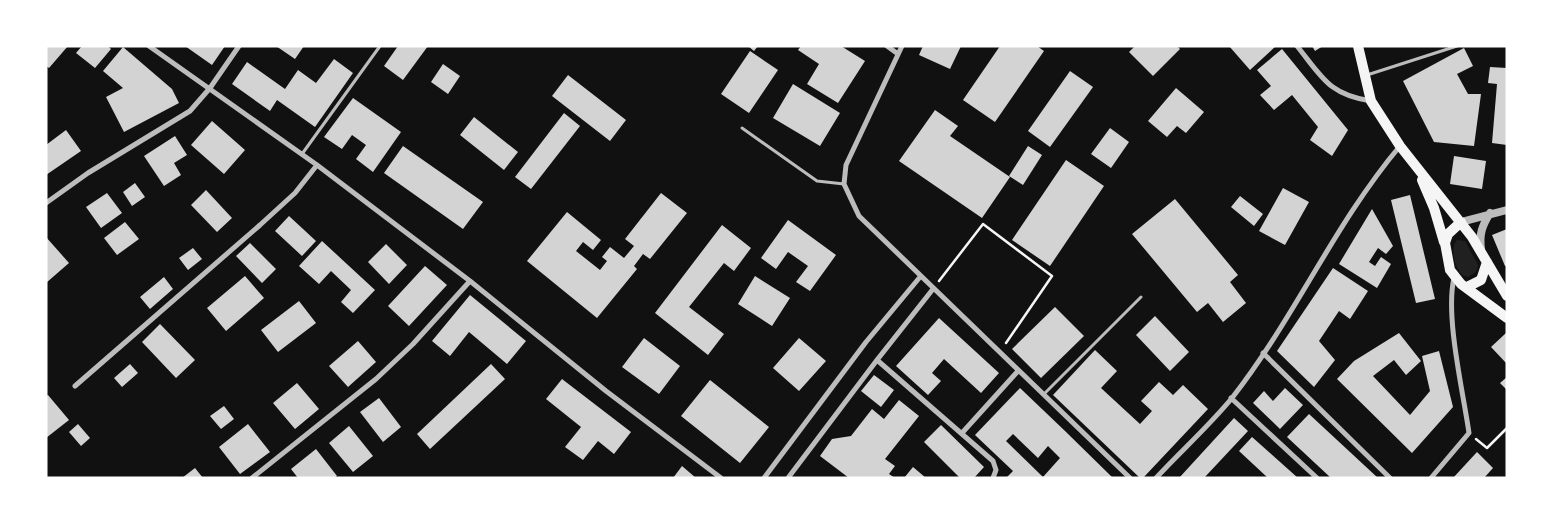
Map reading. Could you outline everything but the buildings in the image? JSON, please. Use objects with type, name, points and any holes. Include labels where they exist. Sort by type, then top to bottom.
[{"type":"main road","points":[[1358,46],[1363,76],[1371,101],[1400,146],[1481,250],[1507,296]]},
{"type":"main road","points":[[1417,168],[1434,208],[1450,270],[1454,278],[1507,318]]},
{"type":"main road","points":[[1444,243],[1448,234],[1461,222]]},
{"type":"main road","points":[[1467,287],[1481,280],[1487,262]]},
{"type":"street","points":[[149,46],[317,165],[470,281],[606,391],[721,478]]},
{"type":"street","points":[[46,203],[88,173],[190,111],[210,88],[239,46]]},
{"type":"street","points":[[887,46],[898,54]]},
{"type":"street","points":[[902,46],[846,165],[844,184],[859,216],[1130,478]]},
{"type":"street","points":[[1297,46],[1331,88],[1349,98],[1371,101]]},
{"type":"street","points":[[1156,478],[1231,398],[1263,353],[1373,180],[1400,146]]},
{"type":"street","points":[[74,386],[260,225],[295,192],[317,165]]},
{"type":"street","points":[[1461,222],[1507,210]]},
{"type":"street","points":[[1481,250],[1480,236],[1482,226],[1490,213]]},
{"type":"street","points":[[764,478],[866,342],[920,277]]},
{"type":"street","points":[[1431,478],[1469,433],[1452,317],[1451,294],[1454,278]]},
{"type":"street","points":[[252,478],[376,379],[413,344],[470,281]]},
{"type":"street","points":[[788,478],[877,360],[934,289]]},
{"type":"street","points":[[1263,353],[1390,478]]},
{"type":"street","points":[[877,360],[962,432],[993,462],[996,470],[993,478]]},
{"type":"street","points":[[962,432],[1018,371]]},
{"type":"street","points":[[1231,398],[1317,478]]},
{"type":"lane","points":[[302,155],[380,46]]},
{"type":"lane","points":[[1363,76],[1457,46]]},
{"type":"lane","points":[[742,128],[817,181],[844,184]]},
{"type":"lane","points":[[1044,395],[1141,297]]},
{"type":"path","points":[[934,289],[982,224],[1052,276],[999,353]]},
{"type":"path","points":[[1469,433],[1486,448],[1507,428]]},
{"type":"shaded area","points":[[1457,240],[1465,241],[1478,265],[1476,272],[1468,277],[1462,275],[1454,260],[1453,251]]}]
